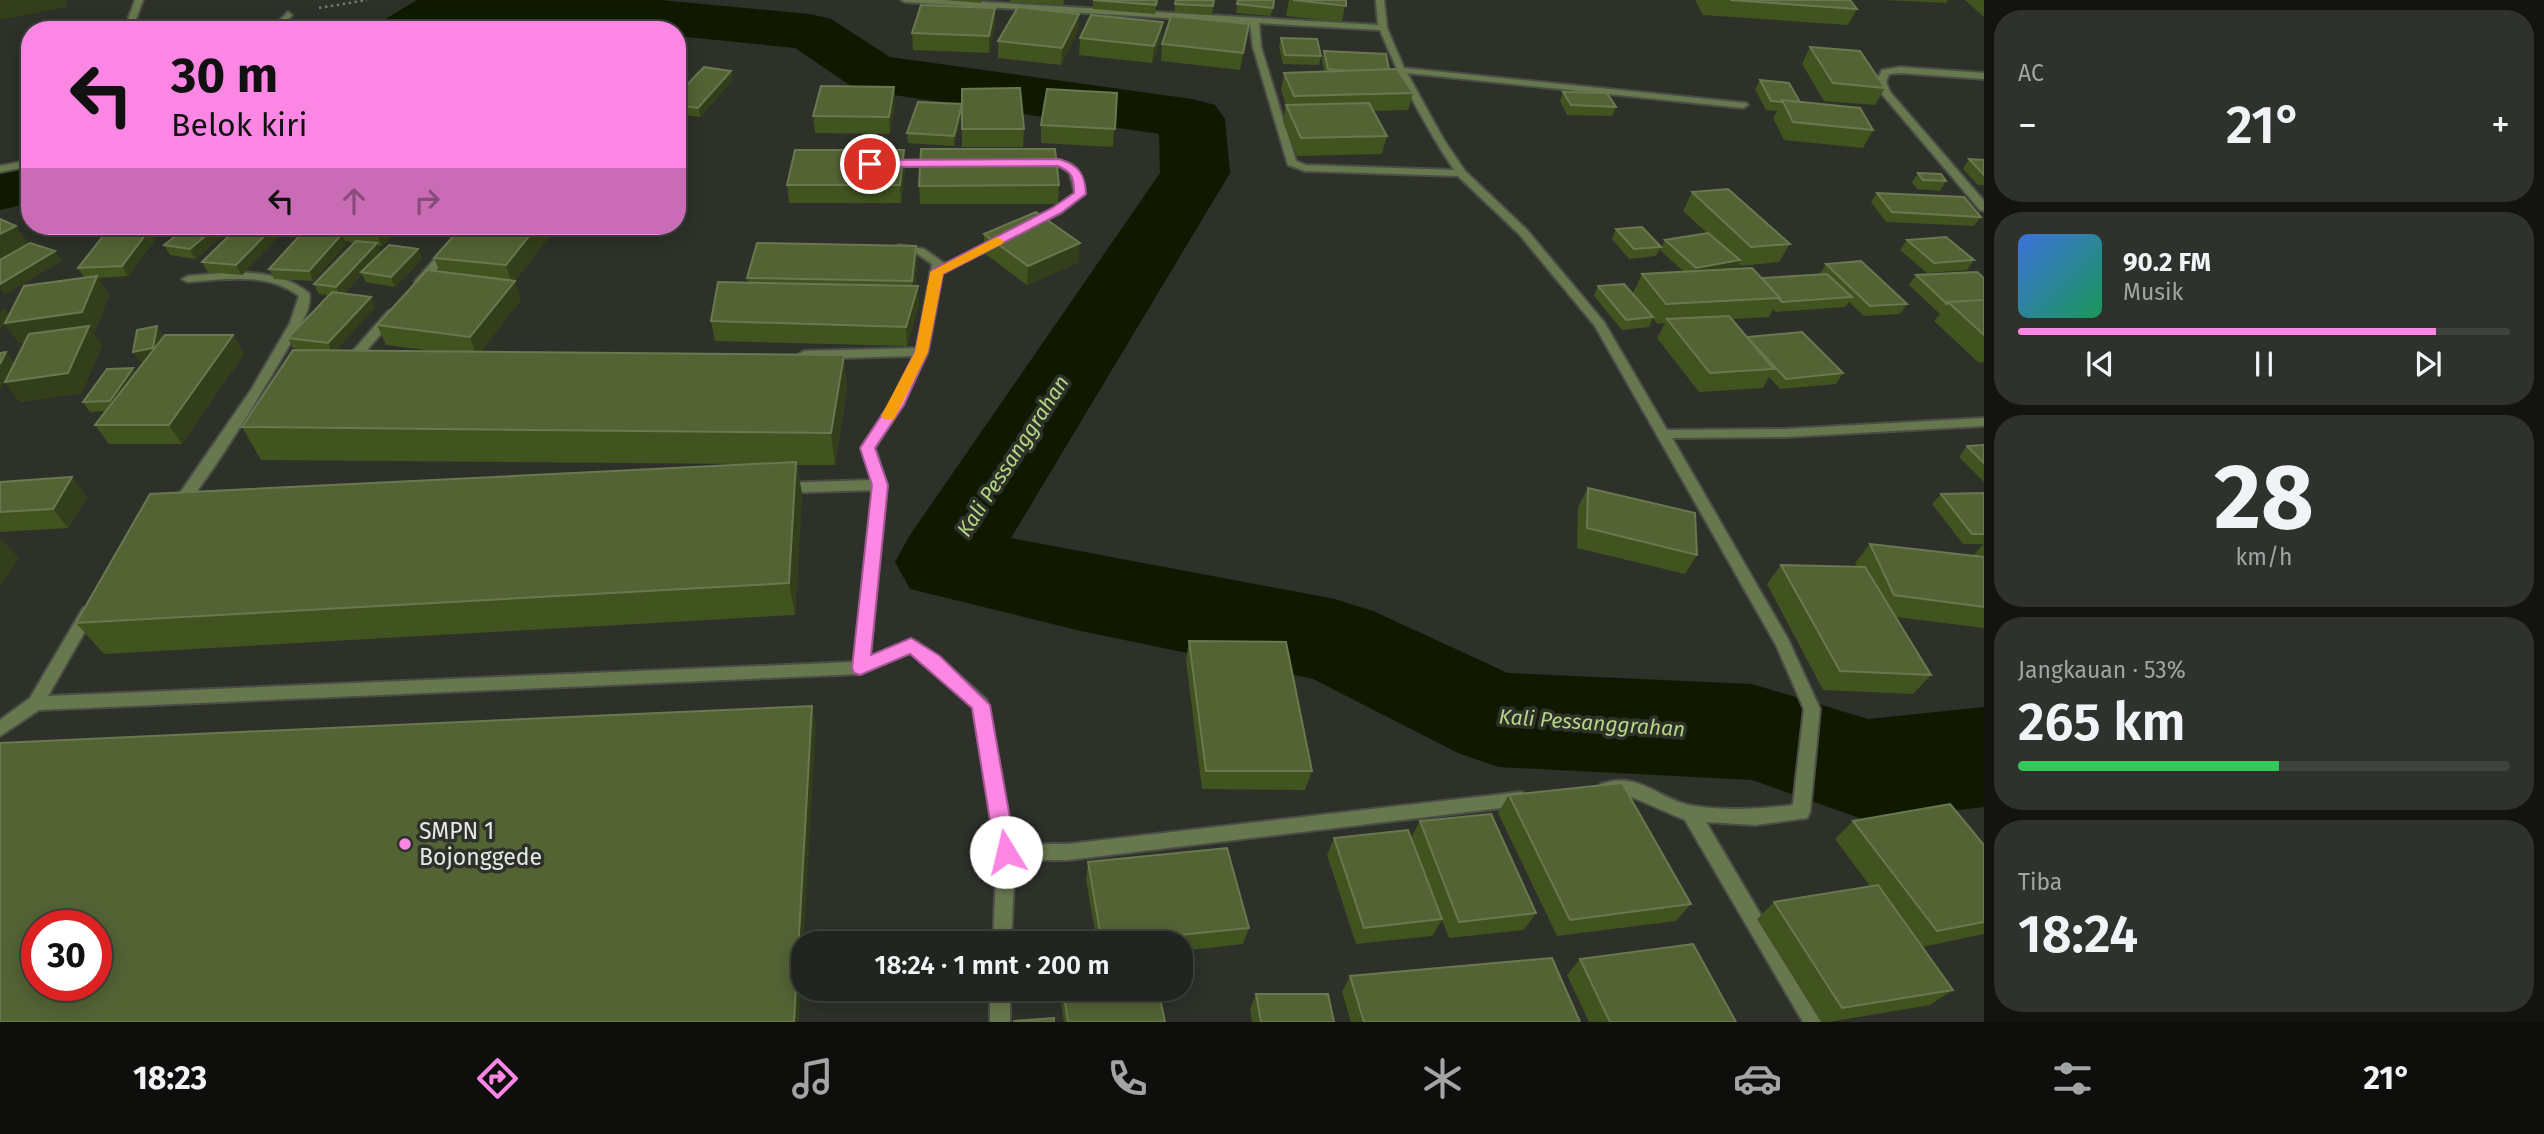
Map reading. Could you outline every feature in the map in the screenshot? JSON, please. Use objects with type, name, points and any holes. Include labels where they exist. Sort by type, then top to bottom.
[{"type":"street","points":[[131,21],[139,0]]},
{"type":"street","points":[[905,0],[1080,4],[1096,12],[1383,28]]},
{"type":"street","points":[[1380,0],[1383,28],[1401,70],[1438,140],[1461,173],[1523,232],[1600,325],[1783,643],[1812,709],[1801,812],[1755,817],[1691,814],[1626,786],[1586,792]]},
{"type":"street","points":[[284,21],[288,15]]},
{"type":"street","points":[[1254,19],[1257,47],[1292,163],[1305,168],[1461,173]]},
{"type":"street","points":[[1401,70],[1743,105]]},
{"type":"street","points":[[1984,76],[1900,70],[1885,72],[1881,82],[1886,93],[1984,208]]},
{"type":"street","points":[[1021,229],[1057,211],[1080,194],[1079,178],[1073,168],[1059,162],[1032,163]]},
{"type":"street","points":[[870,164],[951,163]]},
{"type":"street","points":[[0,169],[21,165]]},
{"type":"street","points":[[408,296],[462,235]]},
{"type":"street","points":[[936,272],[1009,236]]},
{"type":"street","points":[[860,668],[880,485],[868,448],[896,405],[922,352],[938,263],[928,253],[915,248],[889,248]]},
{"type":"street","points":[[185,514],[172,515],[274,373],[300,315],[304,295],[298,288],[252,276],[188,279]]},
{"type":"street","points":[[360,365],[340,366],[399,306]]},
{"type":"street","points":[[785,356],[922,352]]},
{"type":"street","points":[[1662,434],[1785,433],[1984,422]]},
{"type":"street","points":[[769,489],[880,485]]},
{"type":"street","points":[[0,729],[36,703],[97,598]]},
{"type":"street","points":[[36,703],[860,668],[911,645],[933,661],[981,705],[1006,852],[1003,931]]},
{"type":"street","points":[[1006,852],[1068,852],[1533,799]]},
{"type":"street","points":[[1691,814],[1814,1022]]},
{"type":"street","points":[[1000,1001],[1000,1022]]},
{"type":"path","points":[[288,15],[303,10],[367,0]]},
{"type":"building","points":[[1093,0],[1157,0],[1156,5]]},
{"type":"building","points":[[1176,0],[1214,0],[1213,6],[1175,4]]},
{"type":"building","points":[[1238,0],[1274,0],[1273,8],[1237,4]]},
{"type":"building","points":[[1293,0],[1346,0],[1346,6]]},
{"type":"building","points":[[1730,0],[1850,0],[1857,9]]},
{"type":"building","points":[[921,5],[995,8],[989,36],[912,33]]},
{"type":"building","points":[[1018,7],[1079,14],[1062,48],[998,41]]},
{"type":"building","points":[[1091,15],[1163,22],[1154,46],[1080,38]]},
{"type":"building","points":[[1171,16],[1249,24],[1243,53],[1162,44]]},
{"type":"building","points":[[1281,38],[1317,39],[1321,56],[1285,55]]},
{"type":"building","points":[[1810,47],[1860,51],[1885,88],[1833,83]]},
{"type":"building","points":[[1324,51],[1386,54],[1389,69],[1328,69]]},
{"type":"building","points":[[704,67],[731,71],[698,108],[686,106],[686,86]]},
{"type":"building","points":[[1397,69],[1413,93],[1294,96],[1284,73]]},
{"type":"building","points":[[1760,80],[1789,83],[1800,102],[1771,101]]},
{"type":"building","points":[[821,86],[894,87],[889,117],[813,116]]},
{"type":"building","points":[[1020,88],[1024,129],[962,129],[962,89]]},
{"type":"building","points":[[1047,89],[1117,93],[1115,129],[1041,125]]},
{"type":"building","points":[[1563,92],[1607,93],[1616,107],[1571,105]]},
{"type":"building","points":[[1782,100],[1860,108],[1873,130],[1793,122]]},
{"type":"building","points":[[918,102],[962,104],[954,136],[907,133]]},
{"type":"building","points":[[1369,103],[1387,136],[1301,138],[1286,105]]},
{"type":"building","points":[[921,149],[1055,149],[1059,185],[919,186]]},
{"type":"building","points":[[795,150],[904,150],[900,185],[787,185]]},
{"type":"building","points":[[1969,159],[1984,160],[1984,175]]},
{"type":"building","points":[[1918,173],[1941,174],[1946,181],[1923,180]]},
{"type":"building","points":[[1728,189],[1790,244],[1751,247],[1692,192]]},
{"type":"building","points":[[1877,193],[1964,197],[1981,217],[1892,212]]},
{"type":"building","points":[[1036,212],[1080,243],[1028,266],[984,234]]},
{"type":"building","points":[[0,219],[16,226],[0,234]]},
{"type":"building","points":[[1642,227],[1661,247],[1634,249],[1616,229]]},
{"type":"building","points":[[1708,233],[1740,260],[1696,268],[1665,240]]},
{"type":"building","points":[[104,235],[145,235],[122,266],[78,268]]},
{"type":"building","points":[[177,235],[206,235],[190,249],[164,245]]},
{"type":"building","points":[[230,235],[265,235],[236,265],[202,262]]},
{"type":"building","points":[[300,235],[341,235],[309,271],[269,269]]},
{"type":"building","points":[[454,235],[530,235],[506,265],[434,258]]},
{"type":"building","points":[[1946,237],[1974,260],[1934,263],[1907,240]]},
{"type":"building","points":[[356,241],[377,243],[336,287],[314,284]]},
{"type":"building","points":[[30,243],[55,251],[0,284],[0,260]]},
{"type":"building","points":[[757,243],[916,246],[912,281],[747,278]]},
{"type":"building","points":[[389,245],[418,249],[391,277],[361,272]]},
{"type":"building","points":[[1861,261],[1907,304],[1870,306],[1826,264]]},
{"type":"building","points":[[1752,268],[1780,298],[1666,304],[1642,274]]},
{"type":"building","points":[[427,270],[515,281],[470,337],[377,325]]},
{"type":"building","points":[[1977,272],[1984,278],[1984,300],[1947,304],[1916,275]]},
{"type":"building","points":[[1827,274],[1852,297],[1782,302],[1762,278]]},
{"type":"building","points":[[97,276],[82,312],[5,323],[24,286]]},
{"type":"building","points":[[718,282],[918,286],[906,327],[711,321]]},
{"type":"building","points":[[1624,284],[1653,317],[1626,320],[1598,286]]},
{"type":"building","points":[[332,292],[371,297],[328,343],[288,338]]},
{"type":"building","points":[[1984,300],[1984,335],[1948,302]]},
{"type":"building","points":[[1729,316],[1774,369],[1710,373],[1667,319]]},
{"type":"building","points":[[89,326],[68,373],[5,382],[29,334]]},
{"type":"building","points":[[157,326],[153,348],[133,352],[137,330]]},
{"type":"building","points":[[1802,332],[1843,373],[1786,379],[1747,337]]},
{"type":"building","points":[[165,335],[233,335],[169,425],[95,425]]},
{"type":"building","points":[[293,350],[844,355],[831,433],[242,427]]},
{"type":"building","points":[[6,352],[0,364],[0,353]]},
{"type":"building","points":[[133,368],[110,401],[83,402],[107,369]]},
{"type":"building","points":[[1984,445],[1984,463],[1967,446]]},
{"type":"building","points":[[796,462],[789,583],[76,623],[150,494]]},
{"type":"building","points":[[72,477],[53,509],[0,512],[0,482]]},
{"type":"building","points":[[1588,488],[1695,513],[1697,555],[1587,528]]},
{"type":"building","points":[[1984,493],[1984,534],[1972,534],[1941,494]]},
{"type":"building","points":[[1870,544],[1984,557],[1984,607],[1894,595]]},
{"type":"building","points":[[1781,565],[1865,567],[1931,675],[1840,671]]},
{"type":"building","points":[[1189,641],[1286,642],[1312,771],[1206,771]]},
{"type":"building","name":"SMPN 1 Bojonggede","points":[[812,706],[799,931],[791,931],[791,1001],[795,1001],[794,1022],[0,1022],[0,743]]},
{"type":"building","points":[[1622,783],[1691,904],[1570,920],[1509,795]]},
{"type":"building","points":[[1950,804],[1984,845],[1984,922],[1937,931],[1853,821]]},
{"type":"building","points":[[1491,814],[1536,913],[1459,922],[1420,821]]},
{"type":"building","points":[[1408,830],[1442,919],[1364,928],[1334,838]]},
{"type":"building","points":[[1227,848],[1249,928],[1193,934],[1193,931],[1100,931],[1088,862]]},
{"type":"building","points":[[1878,885],[1953,990],[1842,1008],[1774,902]]},
{"type":"building","points":[[1693,944],[1736,1022],[1610,1022],[1580,959]]},
{"type":"building","points":[[1552,958],[1580,1022],[1364,1022],[1350,976]]},
{"type":"building","points":[[1256,994],[1328,994],[1334,1022],[1261,1022]]},
{"type":"building","points":[[1065,1001],[1161,1001],[1165,1022],[1068,1022]]},
{"type":"building","points":[[1054,1018],[1054,1022],[1013,1021]]},
{"type":"waterway","name":"Kali Pessanggrahan","points":[[423,21],[447,6],[595,11],[810,32],[873,73],[1192,119],[1195,173],[945,562],[1081,592],[1335,641],[1498,720],[1752,732],[1868,770],[1984,757]]},
{"type":"waterway","name":"Kali Pessanggrahan","points":[[0,189],[21,183]]},
{"type":"slow traffic","points":[[889,416],[922,352],[936,272],[997,241]]},
{"type":"place","name":"SMPN 1 Bojonggede","points":[[405,844]]},
{"type":"route","points":[[870,164],[1059,162],[1073,168],[1079,178],[1080,194],[1057,211],[936,272],[922,352],[896,405],[868,448],[880,485],[860,668],[911,645],[933,661],[981,705],[1006,852]]}]
